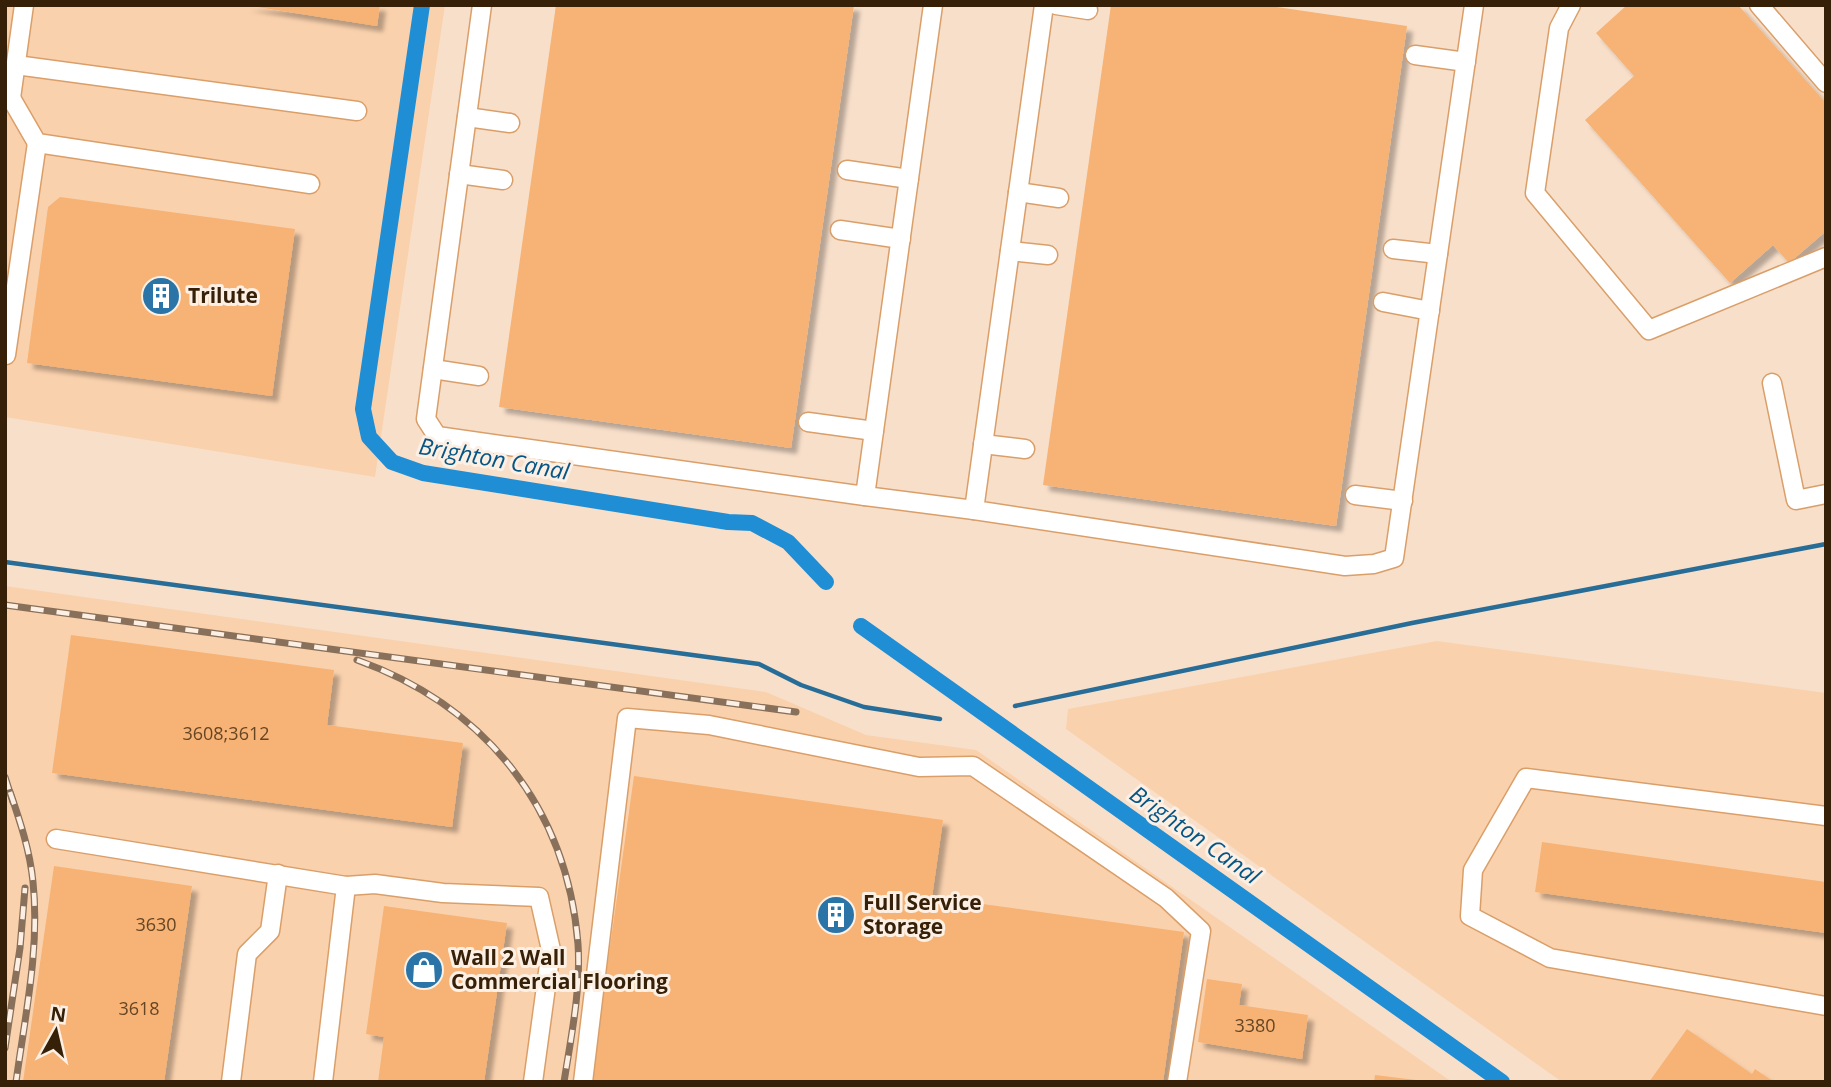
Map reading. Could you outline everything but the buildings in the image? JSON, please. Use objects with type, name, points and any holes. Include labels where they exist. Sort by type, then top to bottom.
[{"type":"street","points":[[6,355],[37,143],[8,100],[24,5]]},
{"type":"street","points":[[482,5],[426,419],[438,436],[974,510],[1345,566],[1374,564],[1394,558],[1474,5]]},
{"type":"street","points":[[865,496],[933,5]]},
{"type":"street","points":[[974,510],[1044,5]]},
{"type":"street","points":[[1056,5],[1088,10]]},
{"type":"street","points":[[1571,5],[1559,28],[1535,193],[1649,330],[1826,257]]},
{"type":"street","points":[[1759,5],[1826,83]]},
{"type":"street","points":[[1415,55],[1466,62]]},
{"type":"street","points":[[16,65],[357,111]]},
{"type":"street","points":[[467,117],[510,123]]},
{"type":"street","points":[[37,143],[310,184]]},
{"type":"street","points":[[847,170],[909,179]]},
{"type":"street","points":[[460,174],[503,180]]},
{"type":"street","points":[[1018,192],[1059,198]]},
{"type":"street","points":[[840,230],[901,239]]},
{"type":"street","points":[[1393,249],[1438,254]]},
{"type":"street","points":[[1010,251],[1048,255]]},
{"type":"street","points":[[1383,302],[1430,311]]},
{"type":"street","points":[[433,369],[478,376]]},
{"type":"street","points":[[1772,383],[1796,500],[1826,494]]},
{"type":"street","points":[[808,422],[874,431]]},
{"type":"street","points":[[984,444],[1025,449]]},
{"type":"street","points":[[1355,495],[1402,501]]},
{"type":"street","points":[[583,1082],[627,718],[709,725],[919,767],[973,766],[1166,898],[1201,931],[1177,1082]]},
{"type":"street","points":[[1826,816],[1526,778],[1473,870],[1470,916],[1549,958],[1826,1006]]},
{"type":"street","points":[[56,838],[346,886],[375,884],[443,893],[538,897],[551,950],[533,1082]]},
{"type":"street","points":[[231,1082],[247,954],[270,931],[278,874]]},
{"type":"street","points":[[323,1082],[346,886]]},
{"type":"shaded area","points":[[5,5],[445,5],[375,477],[5,417]]},
{"type":"shaded area","points":[[5,586],[766,692],[866,735],[976,750],[1452,1082],[5,1082]]},
{"type":"shaded area","points":[[1437,641],[1826,693],[1826,1082],[1562,1082],[1066,729],[1068,709]]},
{"type":"waterway","name":"Brighton Canal","points":[[422,5],[363,409],[369,437],[392,462],[423,473],[728,522],[752,523],[788,542],[826,582]]},
{"type":"waterway","points":[[1015,706],[1412,623],[1826,544]]},
{"type":"waterway","points":[[5,562],[759,664],[801,685],[864,707],[940,719]]},
{"type":"waterway","name":"Brighton Canal","points":[[861,626],[1502,1082]]},
{"type":"railway","points":[[5,605],[796,712]]},
{"type":"railway","points":[[357,660],[403,680],[444,705],[480,734],[511,768],[537,806],[557,848],[571,894],[578,944],[577,996],[564,1082]]},
{"type":"railway","points":[[5,777],[13,802]]},
{"type":"railway","points":[[10,792],[30,859],[35,907],[33,957],[16,1082]]},
{"type":"railway","points":[[5,1048],[20,948],[25,888]]},
{"type":"place","name":"Trilute","points":[[161,296]]},
{"type":"place","name":"Full Service Storage","points":[[836,915]]},
{"type":"place","name":"Wall 2 Wall Commercial Flooring","points":[[424,970]]}]
